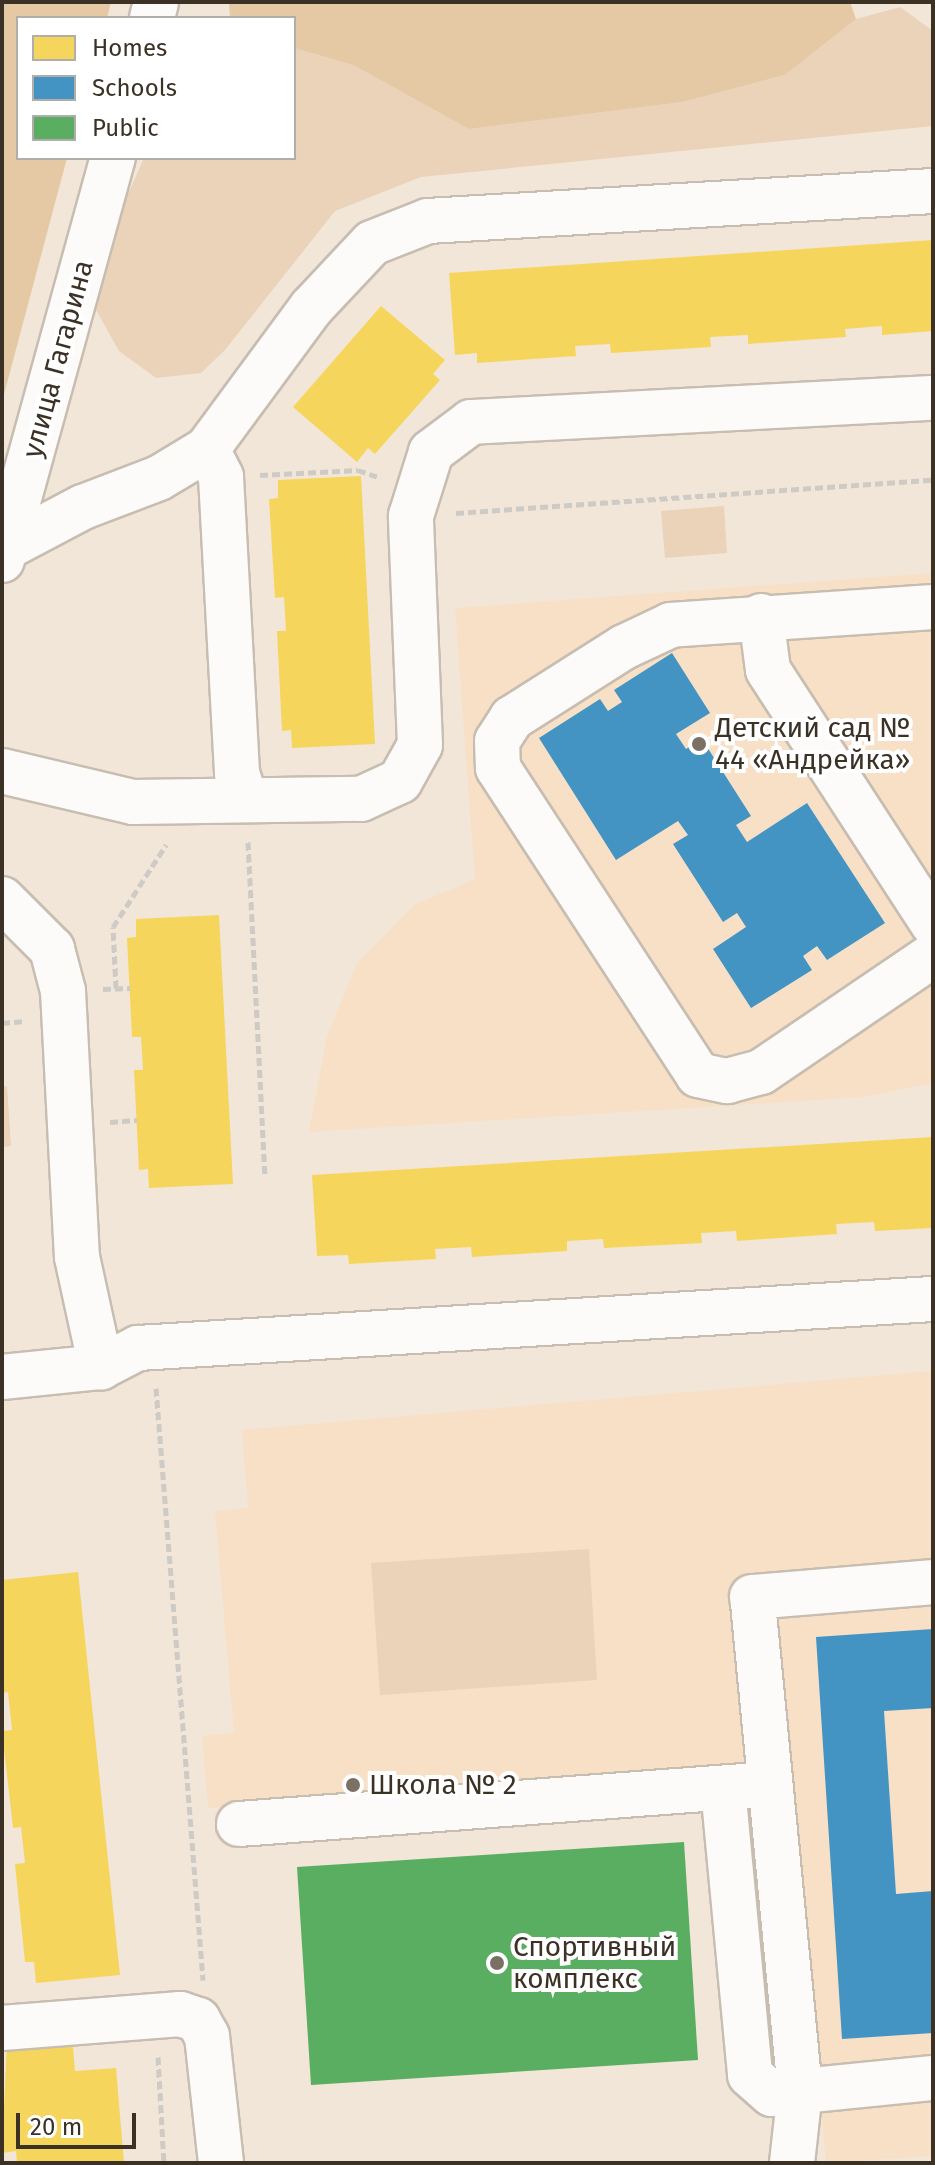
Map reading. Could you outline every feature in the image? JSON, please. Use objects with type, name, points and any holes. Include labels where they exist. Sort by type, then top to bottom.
[{"type":"street","name":"улица Гагарина","points":[[6,553],[112,160]]},
{"type":"street","points":[[245,798],[237,773],[214,463],[311,308],[372,243],[428,221],[933,191]]},
{"type":"street","points":[[2,771],[95,797],[133,802],[245,798],[361,799],[400,781],[420,745],[414,503],[431,452],[471,422],[933,398]]},
{"type":"street","points":[[6,553],[83,507],[159,478],[214,463]]},
{"type":"street","points":[[933,607],[761,616],[671,625],[624,647],[512,718],[497,741],[498,768],[698,1075],[727,1081],[761,1072],[933,955]]},
{"type":"street","points":[[761,616],[768,670],[933,924]]},
{"type":"street","points":[[2,899],[52,949],[63,991],[77,1257],[101,1367]]},
{"type":"street","points":[[2,1377],[101,1367],[138,1348],[933,1299]]},
{"type":"street","points":[[792,2163],[800,2091],[752,1597],[933,1582]]},
{"type":"street","points":[[239,1824],[770,1784]]},
{"type":"street","points":[[723,1788],[750,2075],[772,2094],[933,2078]]},
{"type":"street","points":[[2,2028],[180,2014],[198,2020],[207,2036],[221,2163]]},
{"type":"path","points":[[214,463],[358,470],[414,503],[932,480]]},
{"type":"path","points":[[245,798],[265,1177]]},
{"type":"path","points":[[116,988],[113,927],[195,800]]},
{"type":"path","points":[[153,1348],[204,1990],[198,2020]]},
{"type":"path","points":[[155,2016],[164,2163]]},
{"type":"shaded area","points":[[2,2],[111,2],[108,16],[16,16],[16,160],[66,160],[2,402]]},
{"type":"shaded area","points":[[229,2],[850,2],[856,19],[785,75],[683,102],[469,129],[353,65],[296,49],[296,16],[230,16]]},
{"type":"shaded area","points":[[900,7],[933,31],[933,126],[421,177],[335,211],[225,350],[201,373],[156,378],[119,351],[96,310],[117,219],[143,160],[296,160],[296,49],[353,65],[469,129],[683,102],[785,75],[856,19]]},
{"type":"shaded area","points":[[724,506],[727,553],[665,558],[661,511]]},
{"type":"shaded area","name":"Детский сад № 44 «Андрейка»","points":[[933,573],[933,1083],[863,1097],[309,1132],[327,1037],[357,963],[414,905],[475,879],[455,608]]},
{"type":"shaded area","points":[[7,1086],[11,1146],[2,1147],[2,1087]]},
{"type":"shaded area","name":"Школа № 2","points":[[933,1371],[933,2156],[826,2163],[791,1763],[208,1808],[202,1736],[234,1733],[215,1511],[248,1508],[242,1430]]},
{"type":"shaded area","points":[[589,1549],[597,1680],[380,1695],[371,1563]]},
{"type":"building: Homes","points":[[933,240],[933,331],[882,335],[882,326],[845,329],[846,337],[748,344],[748,335],[710,337],[711,347],[611,353],[610,344],[575,346],[576,356],[477,363],[477,353],[455,355],[449,273]]},
{"type":"building: Homes","points":[[381,306],[445,360],[433,374],[440,380],[375,454],[368,448],[357,462],[293,407]]},
{"type":"building: Homes","points":[[361,476],[375,744],[292,748],[291,730],[282,731],[277,631],[286,631],[284,597],[275,598],[269,499],[278,498],[278,480]]},
{"type":"building: Homes","points":[[219,915],[233,1184],[149,1188],[148,1169],[139,1170],[134,1070],[143,1070],[141,1037],[132,1037],[127,938],[136,937],[136,919]]},
{"type":"building: Homes","points":[[933,1137],[933,1228],[875,1231],[874,1222],[836,1224],[837,1234],[737,1241],[736,1231],[701,1233],[702,1243],[604,1248],[603,1239],[567,1241],[567,1251],[472,1257],[471,1247],[435,1249],[436,1259],[349,1264],[348,1255],[317,1256],[312,1175]]},
{"type":"building: Homes","points":[[78,1572],[120,1975],[36,1983],[34,1962],[25,1962],[15,1864],[25,1863],[21,1827],[13,1828],[2,1731],[12,1730],[8,1692],[2,1693],[2,1580]]},
{"type":"building: Homes","points":[[72,2036],[75,2071],[116,2068],[124,2163],[17,2163],[16,2151],[2,2153],[7,2041]]},
{"type":"building: Schools","points":[[672,653],[710,713],[676,734],[686,749],[702,739],[751,816],[736,825],[747,842],[807,803],[885,923],[827,960],[817,946],[803,956],[812,970],[751,1008],[713,949],[746,927],[737,913],[723,922],[673,844],[688,835],[678,821],[616,860],[539,738],[600,699],[608,711],[622,702],[614,690]]},
{"type":"building: Schools","points":[[933,1629],[933,1708],[884,1711],[896,1894],[933,1891],[933,2033],[842,2039],[816,1637]]},
{"type":"building: Public","name":"Спортивный комплекс","points":[[684,1842],[698,2060],[311,2085],[297,1867]]},
{"type":"place","name":"Детский сад № 44 «Андрейка»","points":[[699,744]]},
{"type":"place","name":"Школа № 2","points":[[353,1785]]},
{"type":"place","name":"Спортивный комплекс","points":[[497,1963]]}]
